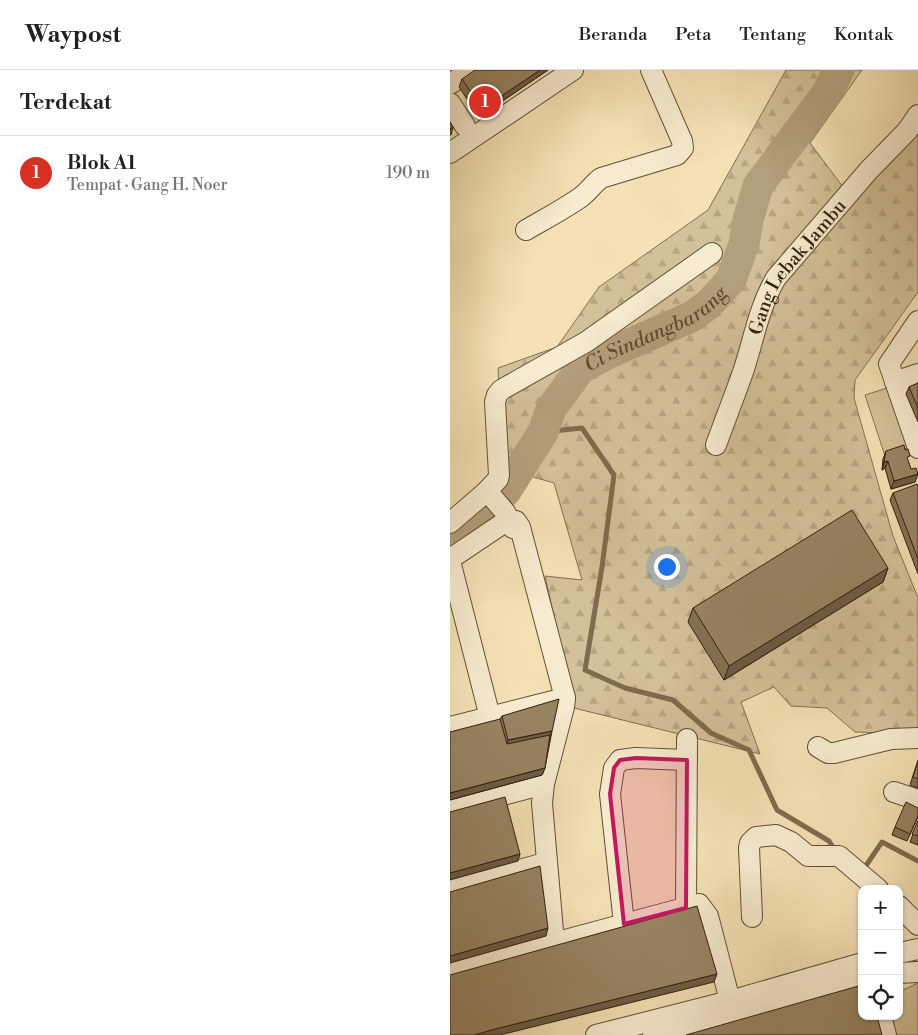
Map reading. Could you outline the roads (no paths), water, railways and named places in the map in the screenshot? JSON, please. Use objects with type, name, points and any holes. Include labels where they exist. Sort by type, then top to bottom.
[{"type":"street","points":[[450,84],[471,70]]},
{"type":"street","points":[[450,153],[573,70]]},
{"type":"street","points":[[526,230],[580,198],[588,192],[594,183],[602,178],[677,155],[681,151],[683,148],[682,141],[651,70]]},
{"type":"street","points":[[450,103],[465,126]]},
{"type":"street","name":"Gang Lebak Jambu","points":[[716,445],[744,370],[764,301],[776,278],[869,170],[907,131],[918,115]]},
{"type":"street","points":[[450,523],[488,493],[498,479],[496,395],[501,390],[586,342],[712,253]]},
{"type":"street","points":[[918,321],[889,364],[918,448]]},
{"type":"street","points":[[895,382],[918,374]]},
{"type":"street","points":[[488,493],[520,527],[565,698],[544,784],[542,803],[554,944]]},
{"type":"street","points":[[490,717],[450,560],[496,527],[511,520],[510,517]]},
{"type":"street","points":[[450,727],[565,698]]},
{"type":"street","points":[[818,747],[828,753],[834,753],[891,739],[918,738]]},
{"type":"street","points":[[686,908],[687,739]]},
{"type":"street","points":[[624,924],[610,794],[614,768],[620,760],[636,758],[687,760]]},
{"type":"street","points":[[450,809],[544,784]]},
{"type":"street","points":[[894,792],[918,800]]},
{"type":"street","points":[[752,917],[749,848],[750,842],[756,837],[763,835],[776,835],[791,842],[808,856],[838,856],[873,885]]},
{"type":"street","points":[[450,889],[546,863]]},
{"type":"street","points":[[450,971],[699,904],[708,916],[730,1001]]},
{"type":"street","points":[[903,910],[918,925]]},
{"type":"street","points":[[903,952],[918,950]]},
{"type":"street","points":[[596,1035],[730,1001],[858,964]]},
{"type":"street","points":[[903,973],[918,972]]},
{"type":"street","points":[[653,1035],[858,980]]},
{"type":"street","points":[[882,1020],[886,1035]]},
{"type":"waterway","name":"Ci Sindangbarang","points":[[450,536],[506,491],[543,432],[551,409],[580,369],[609,353],[691,317],[708,305],[731,280],[744,244],[748,220],[758,186],[827,93],[839,70]]},
{"type":"waterway","points":[[543,432],[582,428],[614,475],[602,567],[585,670],[625,688],[673,700],[711,733],[749,750],[777,810],[829,841],[836,852]]},
{"type":"waterway","points":[[863,870],[882,842],[918,861]]},
{"type":"place","name":"Blok A1","points":[[485,102]]}]
